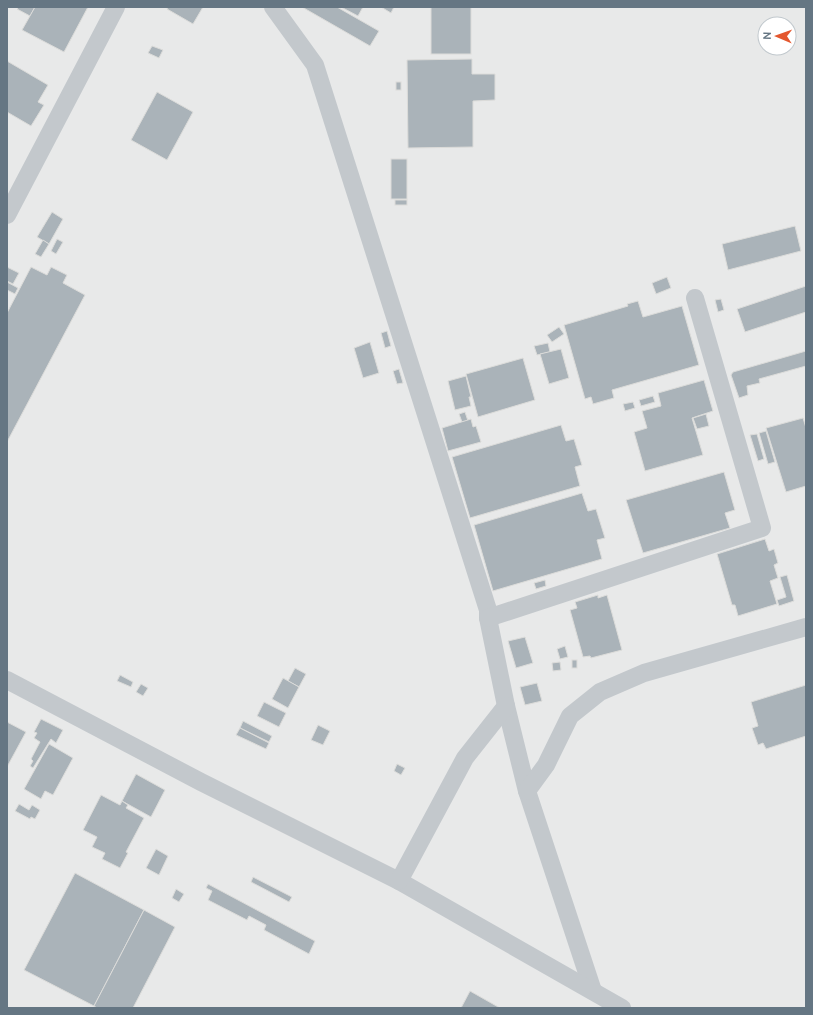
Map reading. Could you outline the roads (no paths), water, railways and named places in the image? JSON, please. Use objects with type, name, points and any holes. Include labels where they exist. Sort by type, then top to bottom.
[{"type":"street","points":[[7,215],[116,7]]},
{"type":"street","points":[[273,7],[314,65],[488,610],[488,618],[506,706],[527,791],[593,991]]},
{"type":"street","points":[[488,618],[762,528],[695,298]]},
{"type":"street","points":[[527,791],[546,765],[570,716],[600,692],[644,673],[806,627]]},
{"type":"street","points":[[7,680],[201,782],[399,881],[622,1008]]},
{"type":"street","points":[[399,881],[465,758],[506,706]]}]
